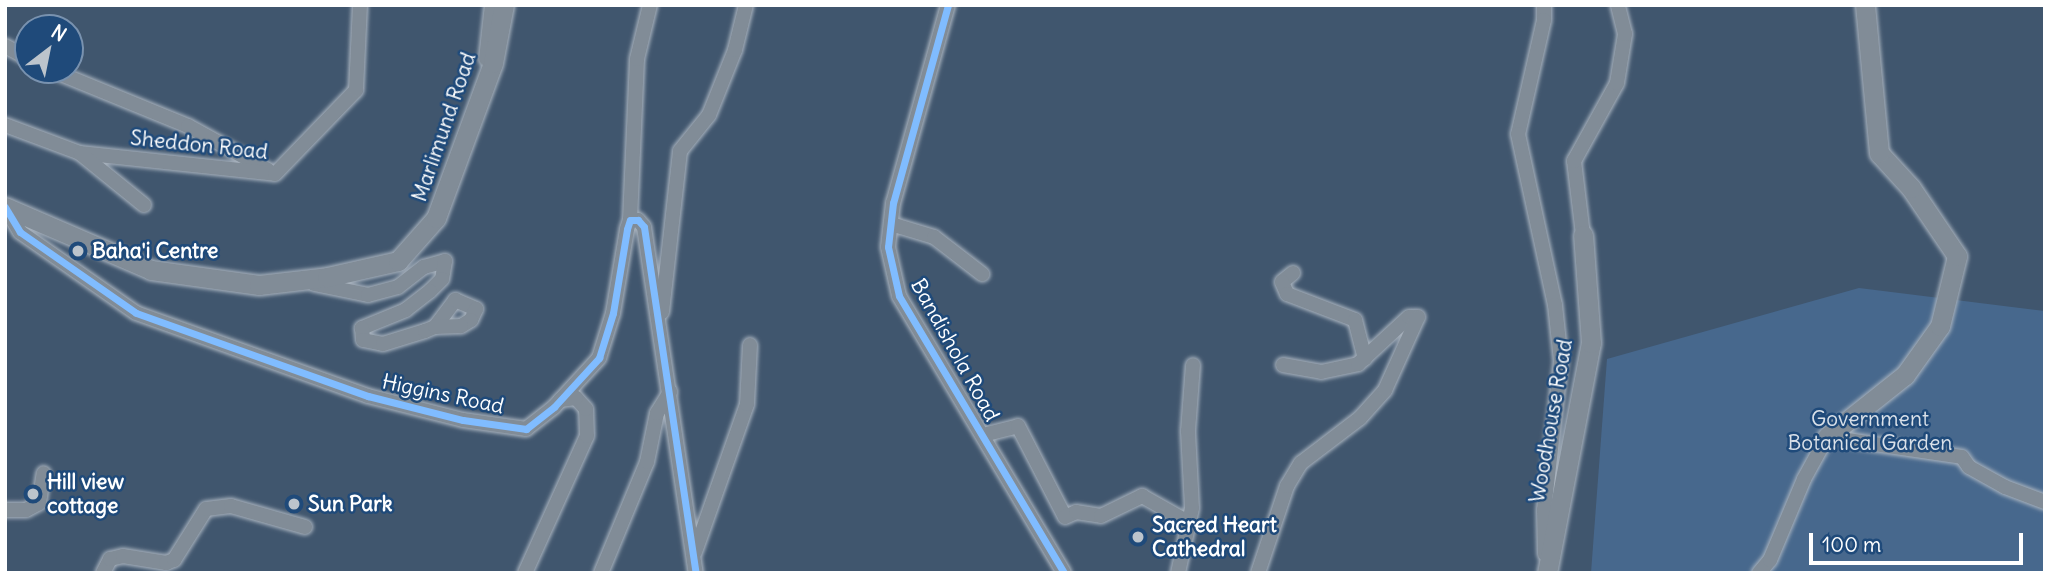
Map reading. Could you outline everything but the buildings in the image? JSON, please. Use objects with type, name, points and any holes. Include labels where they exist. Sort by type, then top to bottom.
[{"type":"street","name":"Sheddon Road","points":[[5,125],[80,153],[275,174],[356,90],[360,5]]},
{"type":"street","points":[[485,78],[492,5]]},
{"type":"street","name":"Marlimund Road","points":[[6,207],[151,270],[259,285],[285,280],[327,278],[398,261],[436,218],[485,78],[493,63],[504,5]]},
{"type":"street","name":"Higgins Road","points":[[6,207],[20,232],[136,313],[343,387],[463,420],[526,429],[560,400],[599,358],[613,313],[631,220],[637,59],[650,5]]},
{"type":"street","points":[[660,327],[680,151],[709,114],[735,50],[746,5]]},
{"type":"street","name":"Bandishola Road","points":[[948,5],[891,224],[888,247],[899,296],[1064,573]]},
{"type":"street","points":[[1544,5],[1540,40],[1518,134],[1555,305],[1561,361],[1544,510],[1546,573]]},
{"type":"street","points":[[1583,235],[1574,161],[1617,83],[1625,34],[1618,5]]},
{"type":"street","points":[[1759,573],[1770,560],[1804,479],[1827,437],[1905,374],[1940,326],[1957,256],[1911,188],[1879,153],[1865,5]]},
{"type":"street","points":[[84,83],[188,126],[275,174]]},
{"type":"street","points":[[80,153],[144,205]]},
{"type":"street","points":[[631,220],[644,227],[696,573]]},
{"type":"street","points":[[891,224],[934,237],[982,274]]},
{"type":"street","name":"Woodhouse Road","points":[[1546,573],[1591,343],[1583,235]]},
{"type":"street","points":[[285,280],[368,295],[398,287],[424,267],[445,261],[442,279],[430,291],[406,310],[362,328],[363,340],[383,344],[435,327]]},
{"type":"street","points":[[1293,273],[1282,282],[1287,294],[1355,320],[1365,359]]},
{"type":"street","points":[[1258,573],[1287,486],[1301,463],[1360,418],[1385,390],[1418,317],[1409,317],[1365,359],[1321,372],[1283,365]]},
{"type":"street","points":[[694,557],[747,404],[750,345]]},
{"type":"street","points":[[1178,573],[1188,522],[1192,365]]},
{"type":"street","points":[[601,573],[647,462],[657,413],[670,392]]},
{"type":"street","points":[[525,573],[587,436],[586,409],[576,398],[560,400]]},
{"type":"street","points":[[983,435],[1018,426],[1065,517],[1076,512],[1101,516],[1142,496],[1188,522]]},
{"type":"street","points":[[1827,437],[1962,457],[1969,467],[2006,488],[2045,502]]},
{"type":"street","points":[[5,510],[26,510],[39,503],[44,473]]},
{"type":"street","points":[[103,573],[110,559],[124,556],[171,566],[206,509],[231,506],[306,527]]},
{"type":"green space","name":"Government Botanical Garden","points":[[1859,288],[2045,311],[2045,573],[1591,573],[1607,359]]},
{"type":"cycle path","points":[[948,5],[893,203],[888,247],[899,296],[1064,573]]},
{"type":"cycle path","points":[[5,207],[20,232],[136,313],[368,396],[463,420],[526,429],[554,407],[599,358],[613,313],[627,229],[630,220],[638,220],[644,227],[696,573]]},
{"type":"place","name":"Baha'i Centre","points":[[78,251]]},
{"type":"place","name":"Hill view cottage","points":[[33,494]]},
{"type":"place","name":"Sun Park","points":[[294,504]]},
{"type":"place","name":"Sacred Heart Cathedral","points":[[1138,537]]}]
